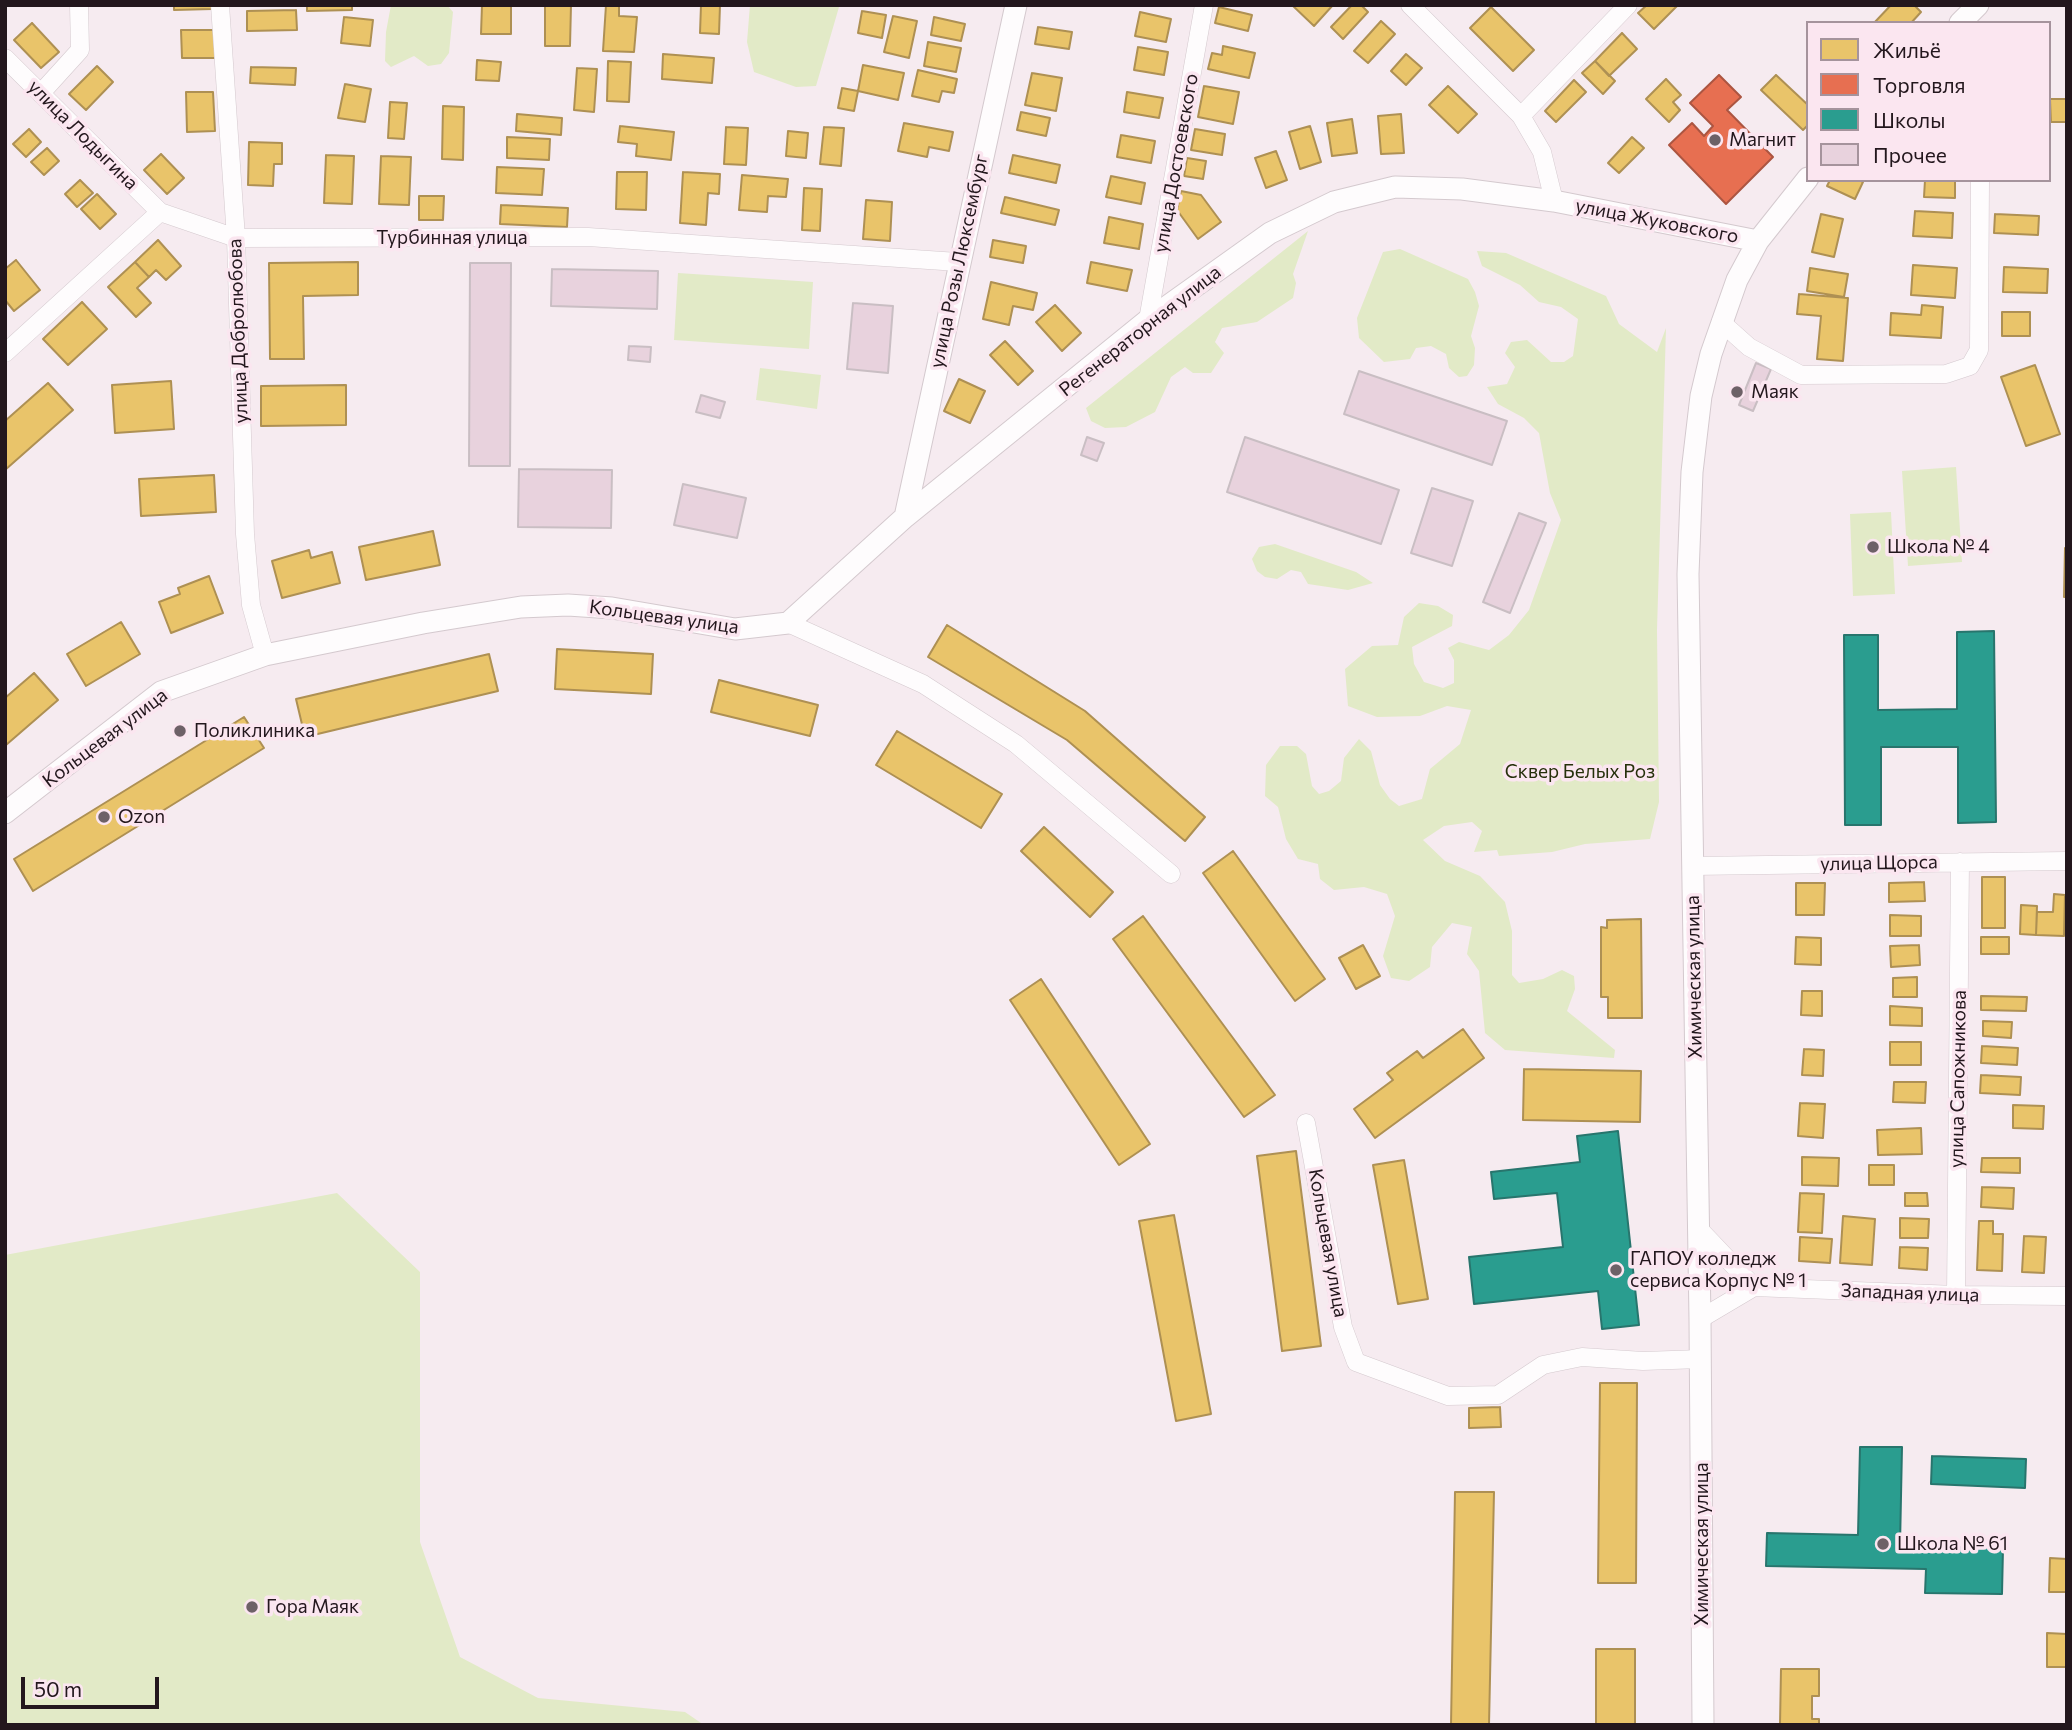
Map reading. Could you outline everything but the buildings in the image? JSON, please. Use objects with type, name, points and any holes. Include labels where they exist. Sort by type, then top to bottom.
[{"type":"street","points":[[41,93],[80,50],[79,5]]},
{"type":"street","name":"улица Добролюбова","points":[[220,5],[236,238],[245,534],[251,605],[265,655]]},
{"type":"street","name":"улица Розы Люксембург","points":[[905,517],[958,262],[1016,5]]},
{"type":"street","name":"улица Достоевского","points":[[1148,320],[1204,5]]},
{"type":"street","name":"улица Жуковского","points":[[1410,5],[1521,116],[1542,152],[1554,201],[1758,241]]},
{"type":"street","points":[[1521,116],[1628,5]]},
{"type":"street","name":"улица Лодыгина","points":[[5,58],[160,212]]},
{"type":"street","name":"Химическая улица","points":[[1703,1725],[1701,1359],[1688,574],[1692,472],[1701,396],[1721,322],[1737,280],[1758,241],[1806,181]]},
{"type":"street","points":[[1721,322],[1749,347],[1801,375],[1946,374],[1970,366],[1979,350],[1980,182]]},
{"type":"street","name":"Регенераторная улица","points":[[788,623],[905,517],[1148,320],[1270,233],[1334,202],[1395,187],[1462,189],[1554,201]]},
{"type":"street","points":[[5,353],[160,212]]},
{"type":"street","name":"Турбинная улица","points":[[160,212],[236,238],[588,237],[958,262]]},
{"type":"street","name":"Кольцевая улица","points":[[5,813],[161,692],[265,655],[423,623],[521,607],[568,605],[612,608],[735,629],[788,623]]},
{"type":"street","points":[[788,623],[923,684],[1016,744],[1171,874]]},
{"type":"street","name":"улица Щорса","points":[[1692,866],[2067,861]]},
{"type":"street","name":"улица Сапожникова","points":[[1956,1295],[1960,862]]},
{"type":"street","name":"Кольцевая улица","points":[[1306,1123],[1343,1327],[1356,1362],[1448,1396],[1498,1395],[1543,1365],[1582,1357],[1643,1361],[1701,1359]]},
{"type":"street","points":[[1699,1228],[1754,1287],[1700,1318]]},
{"type":"street","name":"Западная улица","points":[[1754,1287],[1956,1295],[2067,1296]]},
{"type":"green space","points":[[391,5],[447,5],[453,12],[449,53],[441,64],[428,66],[414,56],[391,67],[385,61]]},
{"type":"green space","points":[[750,5],[839,7],[816,86],[796,87],[754,72],[747,42]]},
{"type":"green space","points":[[1308,231],[1293,274],[1296,283],[1293,298],[1257,322],[1222,328],[1215,342],[1224,353],[1211,373],[1193,373],[1185,367],[1171,377],[1155,412],[1126,427],[1105,428],[1091,421],[1086,408]]},
{"type":"green space","points":[[1400,249],[1468,279],[1475,292],[1479,306],[1471,336],[1475,348],[1474,365],[1467,376],[1459,377],[1449,368],[1446,354],[1431,346],[1416,348],[1410,359],[1384,362],[1359,338],[1357,318],[1383,252]]},
{"type":"green space","name":"Сквер Белых Роз","points":[[1477,251],[1506,253],[1606,296],[1619,324],[1657,352],[1666,328],[1657,630],[1659,802],[1650,839],[1585,844],[1552,852],[1499,856],[1497,850],[1474,852],[1482,831],[1472,822],[1444,826],[1423,840],[1445,861],[1480,876],[1505,902],[1512,931],[1512,975],[1519,983],[1543,979],[1562,970],[1574,976],[1575,989],[1567,1011],[1615,1050],[1614,1058],[1505,1050],[1485,1033],[1479,971],[1467,954],[1472,927],[1452,923],[1432,947],[1430,967],[1409,981],[1391,978],[1383,956],[1395,916],[1387,894],[1364,887],[1334,890],[1320,879],[1318,864],[1298,859],[1286,839],[1278,807],[1265,796],[1266,765],[1280,746],[1297,746],[1306,754],[1312,786],[1319,794],[1329,791],[1341,781],[1344,758],[1359,739],[1371,751],[1380,785],[1390,799],[1399,806],[1422,799],[1430,769],[1460,744],[1471,710],[1447,706],[1420,716],[1377,717],[1348,706],[1345,669],[1372,646],[1398,645],[1404,617],[1419,603],[1438,606],[1453,615],[1452,626],[1412,647],[1414,664],[1424,682],[1443,688],[1454,683],[1454,660],[1448,648],[1459,642],[1489,650],[1509,635],[1529,610],[1561,520],[1550,493],[1539,433],[1524,418],[1498,404],[1487,387],[1507,384],[1515,367],[1505,353],[1511,342],[1527,340],[1551,362],[1564,362],[1573,356],[1578,319],[1561,307],[1539,302],[1520,285],[1482,266]]},
{"type":"green space","points":[[678,273],[813,282],[809,349],[674,340]]},
{"type":"green space","points":[[760,368],[821,375],[817,409],[756,400]]},
{"type":"green space","points":[[1956,467],[1962,562],[1908,566],[1902,471]]},
{"type":"green space","points":[[1891,512],[1895,594],[1853,596],[1850,514]]},
{"type":"green space","points":[[1275,544],[1356,572],[1373,583],[1348,590],[1308,584],[1301,572],[1291,570],[1277,579],[1265,577],[1257,571],[1252,559],[1259,547]]},
{"type":"green space","points":[[337,1193],[420,1272],[420,1542],[460,1657],[538,1698],[685,1712],[704,1725],[5,1725],[5,1255]]},
{"type":"place","name":"Магнит","points":[[1715,140]]},
{"type":"place","name":"Маяк","points":[[1737,392]]},
{"type":"place","name":"Школа № 4","points":[[1873,547]]},
{"type":"place","name":"Поликлиника","points":[[180,731]]},
{"type":"place","name":"Ozon","points":[[104,817]]},
{"type":"place","name":"ГАПОУ колледж сервиса Корпус № 1","points":[[1616,1270]]},
{"type":"place","name":"Школа № 61","points":[[1883,1544]]},
{"type":"place","name":"Гора Маяк","points":[[252,1607]]}]
